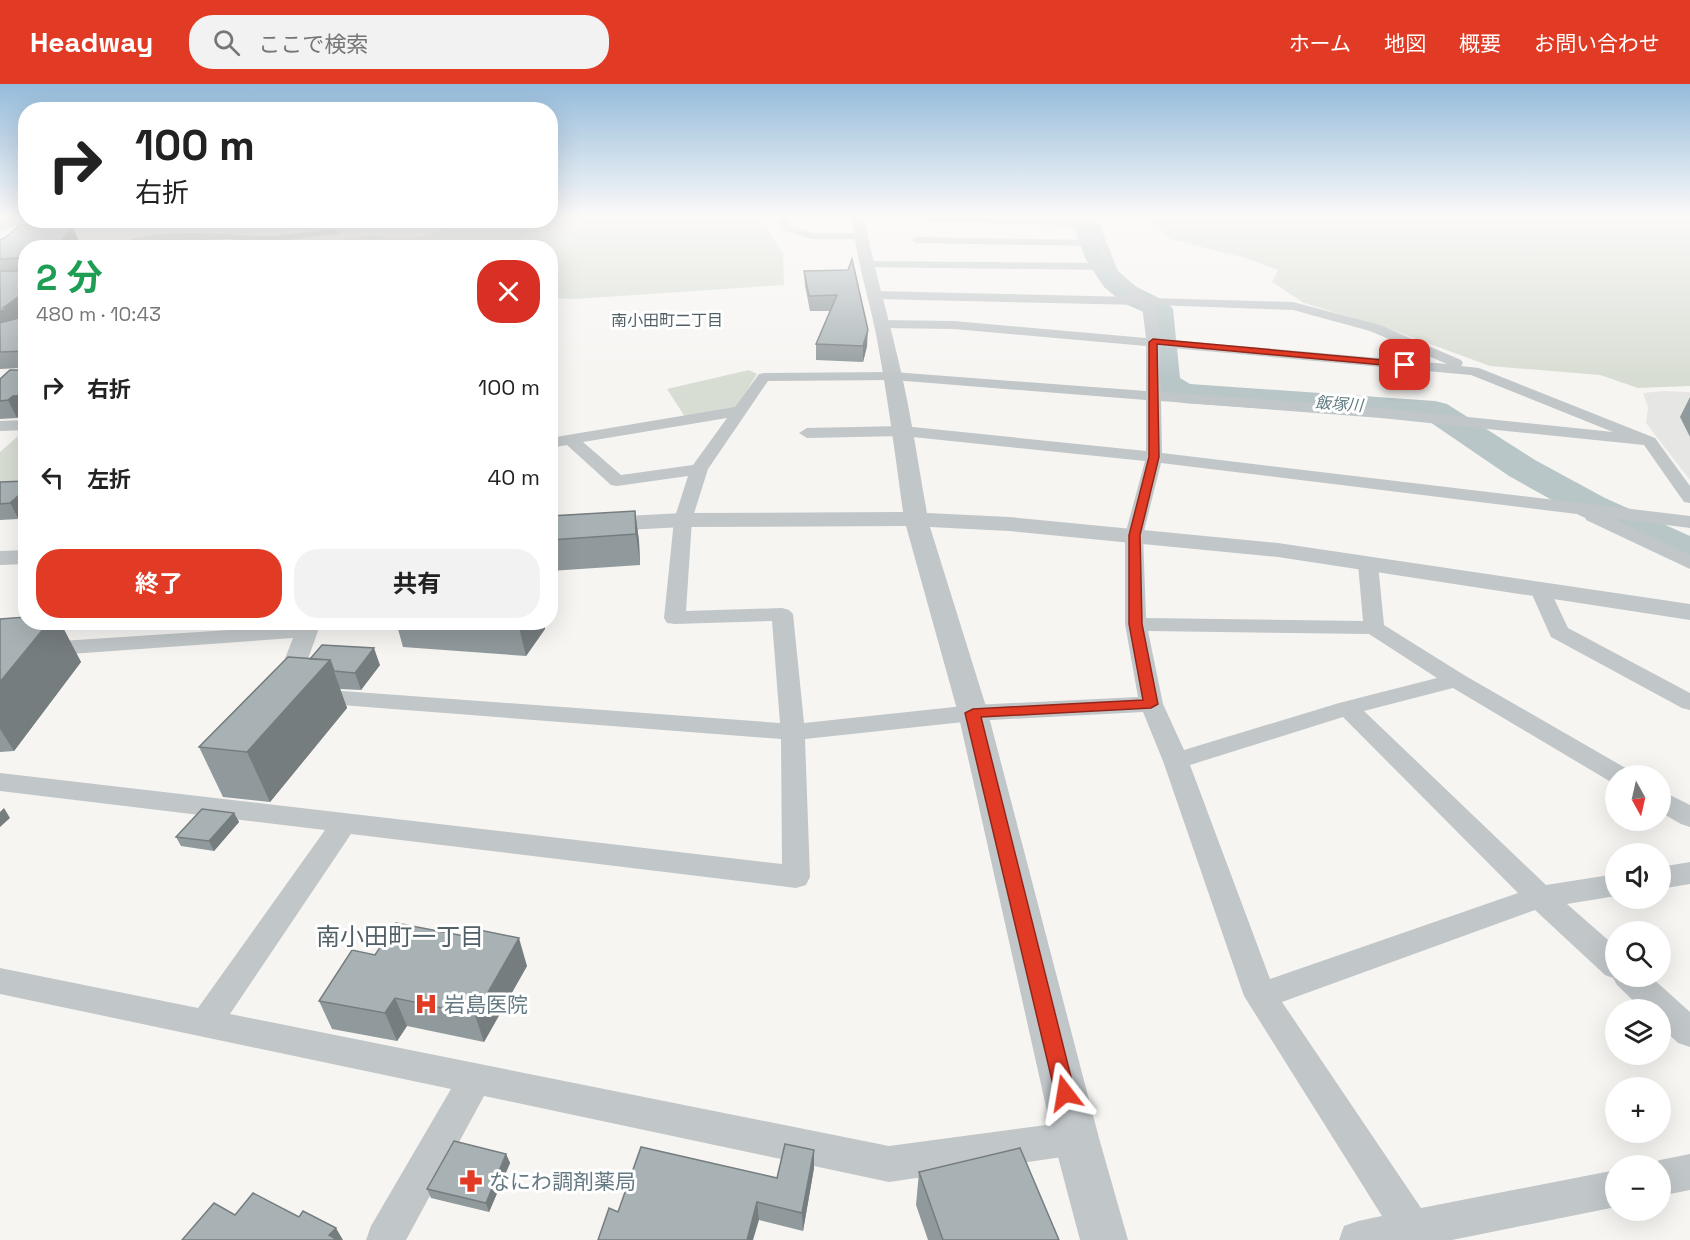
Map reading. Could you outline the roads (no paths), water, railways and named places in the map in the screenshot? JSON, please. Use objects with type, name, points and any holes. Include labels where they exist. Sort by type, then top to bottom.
[{"type":"street","points":[[867,270],[882,324],[893,376],[916,519],[973,713],[1076,1138],[1104,1240]]},
{"type":"street","points":[[1112,270],[1124,285],[1148,303],[1153,342],[1154,457],[1134,535],[1136,624],[1151,704],[1176,761],[1260,996],[1417,1235]]},
{"type":"street","points":[[874,295],[1293,306],[1375,328],[1474,371],[1649,441],[1690,498]]},
{"type":"street","points":[[882,324],[954,325],[1474,371]]},
{"type":"street","points":[[0,782],[344,825],[796,877],[793,732],[782,614],[675,618],[683,520],[699,469],[764,377],[893,376],[1382,413],[1649,441]]},
{"type":"street","points":[[558,442],[740,411]]},
{"type":"street","points":[[0,426],[18,425]]},
{"type":"street","points":[[807,433],[903,431],[1154,457],[1690,522]]},
{"type":"street","points":[[571,440],[617,481],[699,469]]},
{"type":"street","points":[[1575,508],[1690,563]]},
{"type":"street","points":[[558,527],[683,520],[916,519],[1134,535],[1278,550],[1690,612]]},
{"type":"street","points":[[0,558],[18,557]]},
{"type":"street","points":[[1368,564],[1374,628]]},
{"type":"street","points":[[1540,590],[1559,632],[1690,703]]},
{"type":"street","points":[[1136,624],[1374,628],[1456,680],[1605,767]]},
{"type":"street","points":[[0,652],[18,630]]},
{"type":"street","points":[[0,652],[307,631],[283,694],[793,732],[973,713],[1151,704]]},
{"type":"street","points":[[1176,761],[1347,708],[1456,680]]},
{"type":"street","points":[[1347,708],[1540,897],[1605,956]]},
{"type":"street","points":[[1671,806],[1690,817]]},
{"type":"street","points":[[205,1024],[344,825]]},
{"type":"street","points":[[1671,876],[1690,873]]},
{"type":"street","points":[[1260,996],[1540,897],[1605,887]]},
{"type":"street","points":[[0,981],[889,1164],[1076,1138]]},
{"type":"street","points":[[1640,987],[1690,1033]]},
{"type":"street","points":[[385,1240],[475,1080]]},
{"type":"street","points":[[1671,1176],[1690,1172]]},
{"type":"street","points":[[1358,1240],[1417,1235],[1605,1191]]},
{"type":"waterway","name":"飯塚川","points":[[1104,270],[1119,288],[1132,297],[1159,309],[1165,382],[1183,393],[1435,411],[1522,468],[1591,506],[1690,551]]},
{"type":"place","name":"岩島医院","points":[[426,1004]]},
{"type":"place","name":"なにわ調剤薬局","points":[[471,1181]]},
{"type":"district","name":"南小田町二丁目","points":[[667,320]]},
{"type":"district","name":"南小田町一丁目","points":[[400,936]]}]
